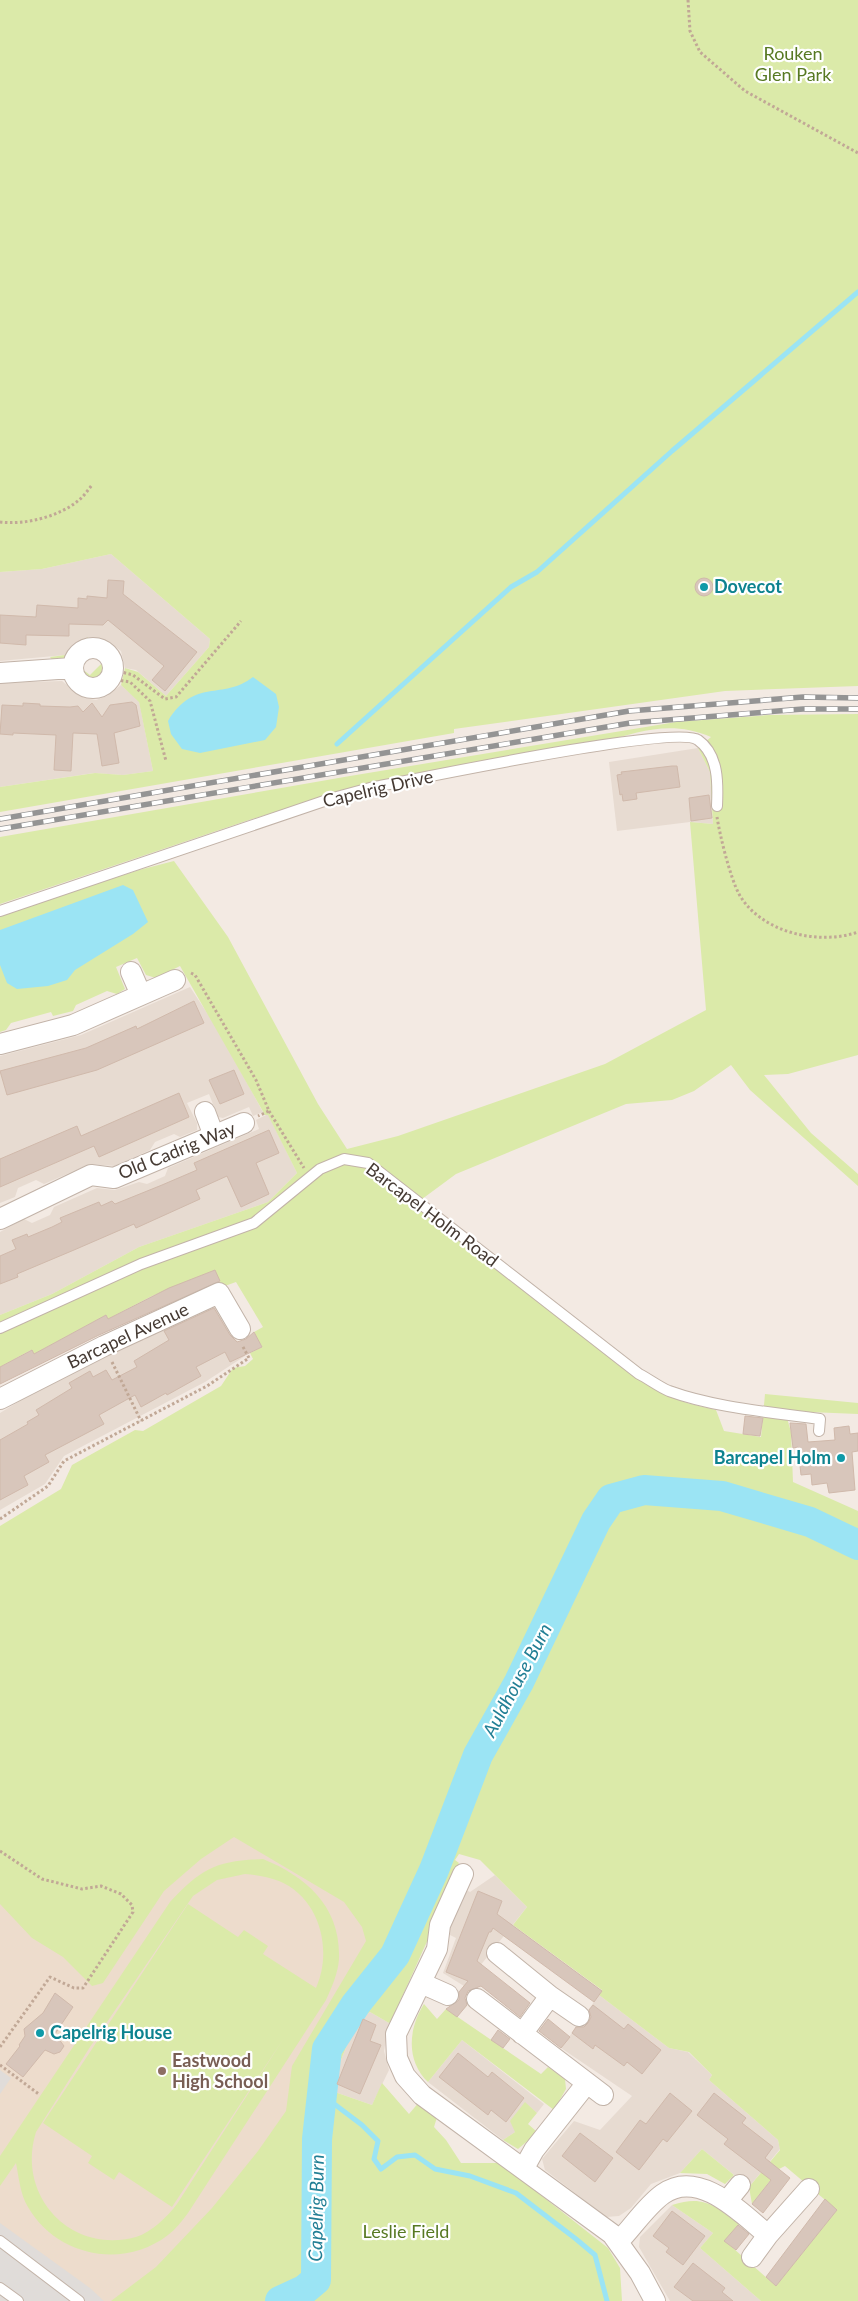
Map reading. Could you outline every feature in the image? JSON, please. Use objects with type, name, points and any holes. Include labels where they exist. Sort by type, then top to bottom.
[{"type":"street","points":[[87,648],[100,648],[111,657],[112,674],[103,686],[93,689],[83,686],[75,679],[72,668],[76,656],[87,648]]},
{"type":"street","points":[[0,673],[72,668]]},
{"type":"street","points":[[132,972],[141,995]]},
{"type":"street","points":[[0,1044],[73,1026],[174,980]]},
{"type":"street","points":[[205,1112],[214,1136]]},
{"type":"street","name":"Old Cadrig Way","points":[[0,1219],[91,1175],[114,1178],[244,1124]]},
{"type":"street","name":"Barcapel Avenue","points":[[0,1399],[104,1346],[219,1293],[240,1329]]},
{"type":"street","points":[[463,1874],[440,1925],[436,1949],[396,2034],[397,2058],[405,2076],[422,2094],[612,2234],[640,2273],[655,2301]]},
{"type":"street","points":[[497,1953],[550,1996],[579,2016]]},
{"type":"street","points":[[420,1983],[448,1995]]},
{"type":"street","points":[[522,2034],[550,1996]]},
{"type":"street","points":[[477,1999],[603,2095]]},
{"type":"street","points":[[524,2168],[534,2150],[586,2083]]},
{"type":"street","points":[[727,2200],[740,2185]]},
{"type":"street","points":[[618,2242],[664,2193],[680,2188],[698,2188],[720,2195],[768,2234]]},
{"type":"street","points":[[752,2257],[768,2234],[809,2189]]},
{"type":"lane","name":"Capelrig Drive","points":[[0,912],[342,795],[453,772],[667,736],[685,736],[697,739],[708,750],[718,776],[717,806]]},
{"type":"lane","name":"Barcapel Holm Road","points":[[0,1328],[141,1264],[254,1223],[320,1169],[344,1159],[368,1163],[639,1374],[668,1390],[694,1398],[820,1419],[819,1431]]},
{"type":"lane","points":[[0,2241],[79,2301]]},
{"type":"lane","points":[[0,2288],[18,2301]]},
{"type":"path","points":[[688,0],[690,31],[700,52],[745,91],[858,153]]},
{"type":"path","points":[[0,522],[45,518],[80,500],[92,485]]},
{"type":"path","points":[[112,674],[133,675],[165,700],[176,697],[241,621]]},
{"type":"path","points":[[112,674],[130,682],[150,701],[166,761]]},
{"type":"path","points":[[717,806],[717,818],[734,883],[739,894],[753,910],[772,925],[796,934],[821,937],[858,932]]},
{"type":"path","points":[[195,975],[256,1080],[269,1111],[310,1177]]},
{"type":"path","points":[[244,1124],[269,1111]]},
{"type":"path","points":[[0,1519],[48,1486],[64,1461],[207,1386],[249,1358],[235,1332],[240,1329]]},
{"type":"path","points":[[104,1346],[141,1421]]},
{"type":"path","points":[[0,1851],[42,1879],[82,1889],[101,1886],[121,1894],[132,1905],[134,1912],[84,1988],[74,1988],[50,1977],[0,2047]]},
{"type":"path","points":[[0,2065],[40,2095]]},
{"type":"shaded area","points":[[111,554],[210,639],[209,647],[166,696],[136,670],[125,668],[121,651],[104,639],[88,637],[65,655],[0,661],[0,572],[42,569]]},
{"type":"shaded area","points":[[62,681],[84,698],[96,700],[107,696],[121,685],[139,701],[153,771],[123,775],[94,773],[0,787],[0,683]]},
{"type":"shaded area","points":[[698,748],[710,772],[713,824],[690,822],[617,831],[609,762]]},
{"type":"shaded area","points":[[190,987],[215,1025],[263,1112],[253,1116],[249,1107],[223,1118],[218,1117],[209,1094],[187,1103],[197,1123],[197,1130],[180,1137],[174,1134],[155,1142],[150,1150],[115,1166],[90,1164],[44,1184],[36,1180],[18,1188],[15,1197],[0,1203],[0,1056],[81,1035]]},
{"type":"shaded area","points":[[268,1114],[297,1173],[268,1202],[139,1247],[52,1294],[0,1315],[0,1232],[24,1219],[32,1223],[50,1215],[54,1207],[97,1188],[115,1190],[139,1182],[147,1184],[165,1176],[168,1168],[259,1129],[256,1120]]},
{"type":"shaded area","points":[[217,1302],[245,1356],[205,1382],[64,1456],[45,1484],[0,1510],[0,1413],[41,1388]]},
{"type":"shaded area","name":"Eastwood High School","points":[[221,1804],[402,1897],[327,2049],[264,2301],[0,2301],[0,1811]]},
{"type":"shaded area","points":[[495,1875],[527,1907],[464,1986],[443,1973],[456,1938],[444,1932],[462,1888],[470,1892]]},
{"type":"shaded area","points":[[599,1995],[669,2048],[688,2052],[712,2075],[709,2080],[778,2140],[780,2149],[749,2187],[702,2149],[680,2173],[651,2184],[631,2208],[619,2216],[606,2217],[545,2170],[542,2159],[574,2121],[600,2130],[632,2096],[561,2048]]},
{"type":"shaded area","points":[[370,2012],[389,2023],[384,2051],[389,2070],[372,2105],[329,2090],[357,2020]]},
{"type":"shaded area","points":[[462,2040],[544,2104],[537,2113],[525,2103],[515,2132],[503,2140],[428,2082]]},
{"type":"shaded area","points":[[0,2070],[11,2078],[0,2094]]},
{"type":"shaded area","points":[[672,2205],[713,2233],[700,2248],[761,2301],[670,2301],[639,2247],[640,2237]]},
{"type":"shaded area","points":[[0,2223],[90,2288],[104,2301],[0,2301]]},
{"type":"green space","name":"Rouken Glen Park","points":[[0,0],[858,0],[858,686],[725,691],[454,729],[454,733],[0,812],[0,787],[95,773],[123,775],[153,771],[139,702],[121,685],[125,668],[138,672],[166,696],[209,647],[210,639],[111,554],[42,569],[0,572]]},
{"type":"green space","points":[[88,637],[88,642],[64,658],[54,662],[50,657],[65,655]]},
{"type":"green space","points":[[95,653],[105,657],[109,667],[102,681],[96,682],[81,677],[79,670],[82,669],[90,675],[102,663],[94,655]]},
{"type":"green space","name":"Leslie Field","points":[[858,714],[858,1055],[788,1074],[764,1075],[811,1133],[858,1174],[858,1186],[750,1090],[731,1065],[694,1091],[672,1100],[626,1104],[456,1174],[414,1205],[516,1280],[624,1369],[653,1388],[687,1403],[716,1410],[724,1431],[761,1437],[765,1394],[858,1403],[858,1414],[785,1411],[791,1432],[793,1482],[858,1511],[858,2301],[761,2301],[700,2248],[713,2233],[672,2205],[692,2201],[708,2204],[739,2224],[725,2241],[776,2286],[837,2210],[785,2166],[779,2169],[752,2204],[749,2187],[780,2150],[778,2140],[709,2080],[712,2075],[689,2052],[669,2048],[599,1995],[602,1990],[513,1925],[527,1907],[480,1860],[459,1854],[455,1860],[459,1863],[451,1876],[452,1886],[398,2006],[394,2022],[389,2023],[370,2012],[357,2020],[329,2090],[372,2105],[382,2083],[409,2114],[420,2101],[438,2114],[434,2127],[446,2140],[461,2163],[500,2163],[608,2248],[620,2268],[622,2301],[111,2301],[156,2267],[212,2208],[258,2151],[286,2111],[292,2066],[366,1941],[362,1927],[344,1902],[234,1837],[201,1859],[164,1891],[103,1983],[92,1986],[63,1957],[32,1938],[0,1904],[0,1526],[61,1489],[72,1465],[135,1430],[143,1431],[221,1386],[233,1368],[245,1366],[253,1359],[250,1353],[262,1347],[254,1332],[263,1327],[236,1282],[222,1287],[215,1270],[152,1296],[108,1319],[106,1315],[34,1354],[31,1350],[0,1367],[0,1315],[52,1294],[139,1247],[268,1202],[297,1173],[268,1115],[265,1115],[180,966],[156,978],[146,975],[137,958],[116,967],[125,989],[117,994],[107,991],[76,1005],[73,1011],[53,1016],[51,1012],[11,1023],[6,1030],[0,1032],[0,915],[139,870],[174,861],[228,937],[318,1104],[347,1149],[398,1136],[605,1064],[706,1010],[690,822],[713,824],[710,772],[698,748],[711,737],[683,729],[656,729],[602,742],[363,785],[249,820],[0,904],[0,837],[676,722],[769,715]]},
{"type":"green space","points":[[263,1859],[294,1875],[318,1896],[327,1909],[334,1924],[338,1941],[339,1959],[336,1975],[326,2000],[188,2213],[174,2230],[150,2246],[131,2252],[111,2254],[73,2247],[55,2237],[40,2224],[28,2207],[21,2191],[16,2163],[0,2186],[0,2156],[170,1902],[181,1890],[201,1874],[221,1865]],"holes":[[[245,1874],[279,1881],[293,1889],[313,1912],[323,1942],[321,1973],[316,1988],[263,1954],[268,1946],[244,1930],[238,1937],[188,1904],[43,2123],[92,2156],[88,2163],[114,2180],[119,2172],[172,2207],[284,2038],[177,2204],[159,2224],[142,2235],[112,2240],[90,2237],[70,2228],[54,2215],[41,2198],[34,2178],[32,2155],[36,2132],[90,2047],[193,1896],[217,1880]]]},
{"type":"green space","points":[[424,2004],[437,2019],[446,2009],[541,2074],[548,2067],[565,2079],[566,2089],[554,2110],[462,2040],[428,2082],[416,2064],[412,2045],[412,2034]]},
{"type":"green space","points":[[525,2102],[537,2113],[528,2124],[536,2131],[518,2149],[503,2140],[515,2132],[510,2121]]},
{"type":"green space","points":[[702,2149],[734,2175],[725,2184],[707,2174],[680,2173]]},
{"type":"water","points":[[253,677],[276,694],[279,707],[276,727],[265,740],[200,753],[182,749],[171,734],[168,721],[178,707],[188,699],[199,694],[230,688],[242,684]]},
{"type":"water","points":[[123,885],[133,890],[148,922],[133,934],[75,970],[67,980],[48,986],[17,989],[7,983],[0,965],[0,930]]},
{"type":"building","name":"Dovecot","points":[[704,578],[710,581],[713,587],[710,593],[704,596],[698,593],[695,587],[698,581]]},
{"type":"building","points":[[108,580],[124,581],[123,594],[197,652],[165,691],[152,680],[164,666],[108,620],[103,625],[69,624],[69,636],[26,635],[26,645],[0,643],[0,615],[36,617],[37,605],[78,608],[78,598],[87,599],[87,596],[107,598]]},
{"type":"building","points":[[132,702],[136,705],[140,726],[114,733],[119,763],[102,766],[97,734],[73,733],[71,771],[54,770],[56,735],[0,734],[2,705],[23,706],[23,703],[40,704],[40,706],[78,706],[83,712],[92,703],[102,717],[110,705]]},
{"type":"building","points":[[677,766],[680,787],[636,793],[637,799],[623,801],[622,794],[620,795],[617,775],[622,774],[621,772]]},
{"type":"building","points":[[709,795],[712,818],[691,821],[689,798]]},
{"type":"building","points":[[194,1001],[204,1023],[97,1070],[7,1095],[0,1071],[86,1048],[136,1026],[137,1029]]},
{"type":"building","points":[[234,1070],[244,1094],[220,1104],[209,1080]]},
{"type":"building","points":[[179,1093],[189,1117],[99,1157],[94,1146],[0,1187],[0,1159],[77,1126],[81,1136]]},
{"type":"building","points":[[269,1130],[279,1153],[256,1163],[269,1194],[241,1207],[227,1176],[196,1190],[200,1199],[136,1228],[134,1224],[17,1274],[18,1277],[0,1284],[0,1256],[16,1249],[12,1240],[27,1234],[28,1237],[52,1227],[62,1222],[60,1218],[99,1202],[101,1206],[112,1201],[115,1204],[162,1185],[197,1170],[194,1163]]},
{"type":"building","points":[[215,1270],[220,1281],[99,1335],[0,1384],[0,1367],[32,1350],[34,1354],[106,1315],[108,1319],[169,1288]]},
{"type":"building","points":[[214,1308],[230,1335],[237,1342],[246,1339],[254,1332],[262,1347],[230,1362],[225,1352],[196,1367],[201,1376],[167,1395],[166,1393],[141,1407],[135,1395],[99,1415],[104,1424],[45,1455],[49,1462],[24,1476],[28,1485],[0,1500],[0,1440],[28,1424],[27,1422],[39,1415],[36,1410],[72,1388],[69,1383],[90,1371],[93,1377],[106,1370],[112,1380],[137,1367],[134,1361],[169,1340],[164,1331]]},
{"type":"building","points":[[745,1416],[763,1418],[760,1436],[743,1434]]},
{"type":"building","name":"Barcapel Holm","points":[[790,1423],[806,1424],[808,1442],[835,1440],[834,1428],[849,1426],[850,1434],[858,1433],[858,1451],[852,1452],[855,1490],[829,1493],[827,1483],[812,1485],[811,1474],[801,1475],[798,1447],[793,1448]]},
{"type":"building","points":[[478,1891],[502,1901],[497,1914],[602,1991],[594,2002],[493,1928],[489,1932],[477,1961],[530,2003],[520,2017],[481,1986],[468,1991],[465,1998],[467,2005],[457,2017],[446,2009],[459,2000],[459,1992],[468,1981],[446,1972]]},
{"type":"building","name":"Capelrig House","points":[[55,1993],[73,2007],[55,2034],[64,2046],[60,2052],[54,2054],[45,2050],[23,2077],[6,2064],[20,2046],[25,2036],[24,2029],[43,2013]]},
{"type":"building","points":[[593,2005],[624,2029],[628,2024],[661,2050],[642,2074],[627,2062],[624,2066],[595,2045],[593,2049],[572,2033],[576,2027],[584,2027],[588,2023],[591,2017],[589,2010]]},
{"type":"building","points":[[363,2019],[376,2025],[370,2041],[381,2045],[360,2094],[337,2084]]},
{"type":"building","points":[[548,2019],[570,2037],[561,2048],[539,2031]]},
{"type":"building","points":[[498,2030],[510,2039],[503,2048],[491,2040]]},
{"type":"building","points":[[458,2053],[488,2077],[492,2072],[524,2098],[506,2122],[491,2110],[488,2115],[439,2077]]},
{"type":"building","points":[[670,2093],[692,2111],[667,2142],[663,2139],[639,2170],[616,2152],[640,2120],[646,2124]]},
{"type":"building","points":[[714,2093],[746,2118],[742,2123],[773,2147],[765,2158],[790,2178],[763,2213],[752,2204],[771,2180],[724,2144],[728,2139],[697,2115]]},
{"type":"building","points":[[580,2133],[613,2158],[595,2182],[562,2156]]},
{"type":"building","points":[[825,2199],[837,2210],[776,2286],[766,2277]]},
{"type":"building","points":[[672,2211],[705,2236],[683,2265],[666,2252],[669,2248],[653,2236]]},
{"type":"building","points":[[738,2225],[749,2234],[736,2250],[724,2241]]},
{"type":"building","points":[[693,2263],[725,2288],[722,2292],[733,2301],[693,2301],[674,2287]]},
{"type":"waterway","points":[[337,744],[511,587],[537,572],[672,451],[858,292]]},
{"type":"waterway","name":"Auldhouse Burn","points":[[280,2301],[304,2290],[316,2280],[317,2139],[327,2049],[356,2004],[395,1955],[434,1870],[478,1755],[519,1682],[596,1521],[611,1499],[644,1490],[722,1496],[810,1522],[858,1545]]},
{"type":"waterway","points":[[321,2094],[362,2125],[378,2141],[374,2159],[381,2169],[397,2157],[415,2155],[435,2169],[470,2176],[516,2193],[595,2255],[607,2301]]},
{"type":"railway","points":[[0,819],[629,711],[803,697],[858,698]]},
{"type":"railway","points":[[0,829],[630,723],[803,709],[858,709]]},
{"type":"place","name":"Dovecot","points":[[704,587]]},
{"type":"place","name":"Barcapel Holm","points":[[841,1458]]},
{"type":"place","name":"Capelrig House","points":[[40,2033]]},
{"type":"place","name":"Eastwood High School","points":[[162,2071]]},
{"type":"water label","name":"Capelrig Burn","points":[[316,2208]]}]
